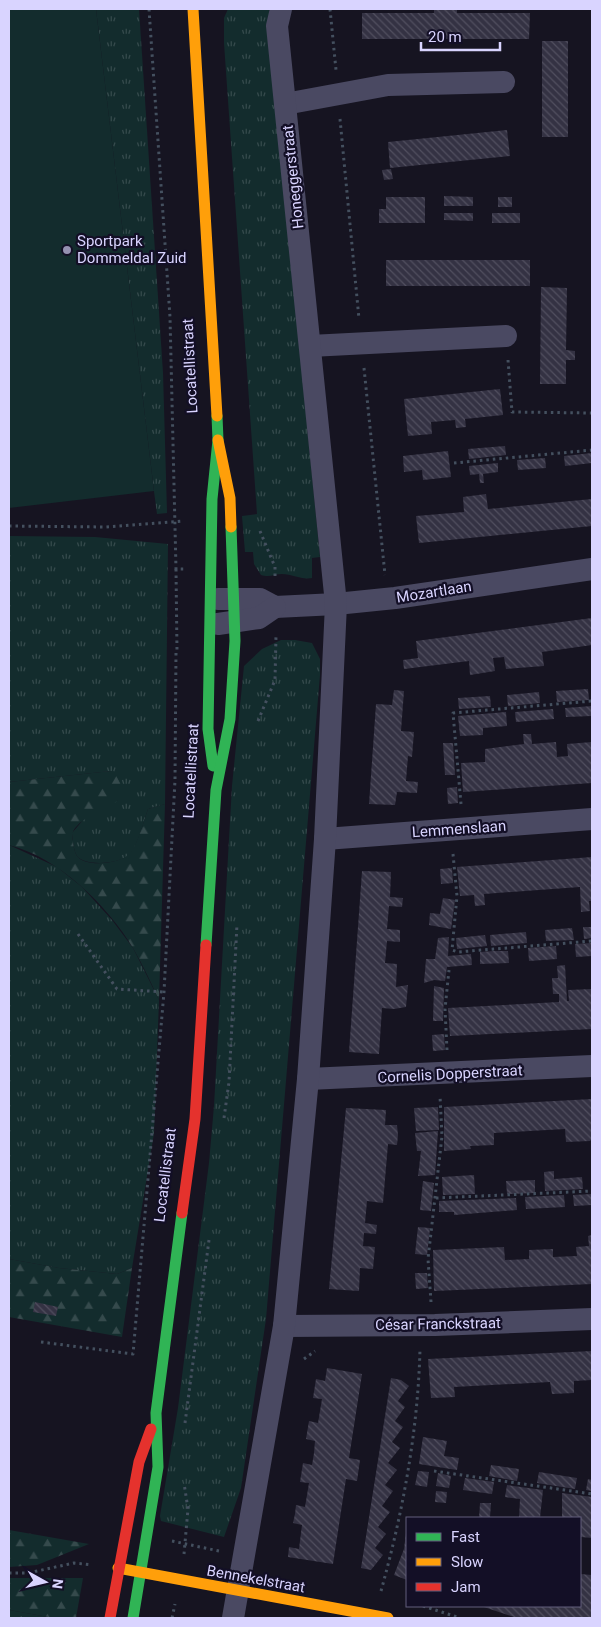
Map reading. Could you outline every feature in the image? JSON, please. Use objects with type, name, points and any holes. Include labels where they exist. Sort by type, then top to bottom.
[{"type":"main road","name":"Locatellistraat","points":[[133,1618],[142,1573],[158,1467],[156,1413],[195,1119],[216,790],[230,719],[235,622],[230,498],[218,440],[193,9]]},
{"type":"main road","name":"Locatellistraat","points":[[216,790],[208,729],[212,498],[218,440]]},
{"type":"main road","name":"Locatellistraat","points":[[110,1618],[139,1462],[156,1413]]},
{"type":"main road","name":"Bennekelstraat","points":[[118,1568],[388,1618]]},
{"type":"street","name":"Honeggerstraat","points":[[281,9],[277,26],[336,604]]},
{"type":"street","points":[[285,104],[388,85],[504,82]]},
{"type":"street","points":[[310,346],[506,336]]},
{"type":"street","name":"Mozartlaan","points":[[211,599],[260,599],[276,607],[336,604],[395,598],[592,569]]},
{"type":"street","points":[[233,1618],[284,1326],[308,1079],[325,839],[336,604]]},
{"type":"street","name":"Mozartlaan","points":[[211,625],[259,618],[276,607]]},
{"type":"street","name":"Lemmenslaan","points":[[325,839],[592,820]]},
{"type":"street","name":"Cornelis Dopperstraat","points":[[308,1079],[592,1066]]},
{"type":"street","name":"César Franckstraat","points":[[284,1326],[435,1325],[592,1319]]},
{"type":"path","points":[[41,1342],[133,1354],[164,992],[175,780],[176,569],[170,317],[150,9]]},
{"type":"path","points":[[330,9],[386,580]]},
{"type":"path","points":[[506,336],[512,412],[592,413]]},
{"type":"path","points":[[454,463],[592,450]]},
{"type":"path","points":[[9,526],[106,527],[185,521]]},
{"type":"path","points":[[176,569],[194,570]]},
{"type":"path","points":[[176,652],[186,652]]},
{"type":"path","points":[[462,814],[453,713],[592,701]]},
{"type":"path","points":[[453,854],[457,896],[452,950],[458,952],[592,941]]},
{"type":"path","points":[[78,934],[117,988],[164,992]]},
{"type":"path","points":[[447,1055],[446,1009],[449,970]]},
{"type":"path","points":[[374,1616],[396,1536],[419,1398],[420,1344],[435,1343],[428,1259],[442,1136],[440,1094],[449,1093]]},
{"type":"path","points":[[436,1198],[592,1191]]},
{"type":"path","points":[[303,1361],[308,1355],[323,1348]]},
{"type":"path","points":[[434,1471],[592,1494]]},
{"type":"path","points":[[9,1573],[28,1573],[74,1563],[98,1565]]},
{"type":"path","points":[[425,1607],[460,1618]]},
{"type":"green space","name":"Sportpark Dommeldal Zuid","points":[[9,9],[96,9],[154,491],[9,508]]},
{"type":"green space","points":[[96,9],[139,9],[163,373],[167,513],[157,514]]},
{"type":"green space","points":[[228,9],[269,9],[269,33],[320,557],[312,558],[312,578],[282,574],[261,575],[254,564],[253,552],[245,552],[242,516],[257,514],[224,43],[224,18]]},
{"type":"green space","points":[[9,536],[95,537],[168,544],[165,804],[148,809],[134,848],[127,857],[120,860],[104,863],[88,862],[77,856],[73,844],[72,833],[84,819],[118,800],[111,771],[9,782]]},
{"type":"green space","points":[[281,640],[312,643],[320,659],[320,675],[266,1319],[241,1488],[224,1537],[161,1521],[160,1516],[178,1408],[209,1163],[214,1106],[232,786],[244,666],[262,649]]},
{"type":"green space","points":[[115,772],[121,785],[118,800],[76,827],[72,837],[74,847],[77,856],[81,860],[88,862],[113,862],[127,856],[139,837],[148,809],[165,804],[159,1000],[144,967],[123,932],[96,900],[80,885],[46,860],[9,845],[9,782]]},
{"type":"green space","points":[[9,845],[57,867],[82,887],[112,920],[133,948],[159,1000],[154,1133],[132,1268],[117,1274],[59,1268],[9,1259]]},
{"type":"green space","points":[[9,1259],[59,1268],[117,1274],[132,1268],[122,1337],[9,1317]]},
{"type":"green space","points":[[9,1530],[89,1544],[37,1565],[9,1567]]},
{"type":"green space","points":[[9,1578],[83,1578],[76,1618],[54,1618],[9,1610]]},
{"type":"green space","points":[[9,1610],[54,1618],[9,1618]]},
{"type":"building","points":[[434,9],[457,9],[457,13],[530,13],[529,39],[362,39],[362,13],[434,13]]},
{"type":"building","points":[[542,41],[568,41],[568,137],[542,137]]},
{"type":"building","points":[[507,130],[510,156],[390,168],[388,142]]},
{"type":"building","points":[[391,169],[393,179],[384,180],[382,170]]},
{"type":"building","points":[[444,196],[473,197],[473,206],[444,206]]},
{"type":"building","points":[[386,197],[425,197],[425,223],[379,223],[379,209],[386,209]]},
{"type":"building","points":[[498,197],[512,197],[512,207],[498,207]]},
{"type":"building","points":[[444,213],[473,213],[473,221],[444,220]]},
{"type":"building","points":[[492,213],[520,213],[520,223],[492,223]]},
{"type":"building","points":[[386,260],[530,260],[530,286],[386,286]]},
{"type":"building","points":[[541,287],[567,288],[566,350],[575,351],[575,360],[566,360],[566,384],[540,384]]},
{"type":"building","points":[[500,389],[503,415],[465,419],[466,427],[456,428],[455,420],[431,422],[432,434],[408,436],[404,399]]},
{"type":"building","points":[[505,446],[506,455],[469,459],[468,449]]},
{"type":"building","points":[[448,451],[451,477],[423,480],[422,470],[404,472],[403,456]]},
{"type":"building","points":[[592,453],[592,463],[565,466],[564,456]]},
{"type":"building","points":[[545,458],[546,468],[518,470],[517,460]]},
{"type":"building","points":[[498,463],[498,472],[483,474],[484,483],[480,483],[479,474],[470,475],[469,466]]},
{"type":"building","points":[[486,494],[488,509],[592,499],[592,526],[419,543],[416,516],[464,512],[463,497]]},
{"type":"building","points":[[592,618],[592,645],[542,652],[544,666],[506,669],[504,657],[493,658],[495,671],[470,675],[469,661],[404,669],[403,660],[418,658],[416,641]]},
{"type":"building","points":[[588,689],[589,700],[557,702],[556,691]]},
{"type":"building","points":[[394,690],[404,691],[401,731],[414,732],[412,757],[408,756],[406,781],[418,782],[417,793],[397,792],[395,805],[369,804],[376,704],[392,705]]},
{"type":"building","points":[[539,692],[540,703],[508,706],[507,695]]},
{"type":"building","points":[[490,696],[491,707],[459,709],[458,698]]},
{"type":"building","points":[[592,706],[592,716],[566,717],[565,708]]},
{"type":"building","points":[[553,709],[554,719],[516,722],[515,712]]},
{"type":"building","points":[[506,712],[507,726],[483,728],[483,735],[460,736],[458,716]]},
{"type":"building","points":[[523,734],[531,734],[532,744],[556,742],[557,757],[568,756],[567,744],[592,742],[592,783],[463,792],[461,763],[485,762],[485,749],[524,744]]},
{"type":"building","points":[[443,743],[453,743],[455,775],[445,775]]},
{"type":"building","points":[[457,787],[458,803],[448,804],[447,788]]},
{"type":"building","points":[[592,857],[592,901],[589,901],[590,911],[581,912],[580,887],[484,894],[485,905],[475,906],[474,895],[460,896],[457,867]]},
{"type":"building","points":[[452,868],[453,883],[441,884],[440,869]]},
{"type":"building","points":[[362,871],[391,872],[390,897],[403,898],[402,907],[389,906],[387,929],[400,930],[400,942],[387,941],[385,963],[397,964],[396,987],[408,985],[406,1007],[382,1008],[379,1054],[349,1052]]},
{"type":"building","points":[[443,898],[455,900],[451,929],[429,925],[430,913],[440,914]]},
{"type":"building","points":[[583,927],[592,927],[592,938],[584,939]]},
{"type":"building","points":[[572,928],[574,940],[546,941],[545,930]]},
{"type":"building","points":[[526,932],[527,943],[491,946],[490,935]]},
{"type":"building","points":[[485,935],[487,946],[457,949],[456,938]]},
{"type":"building","points":[[449,937],[448,956],[471,954],[472,965],[447,967],[445,981],[434,980],[424,983],[426,959],[435,959],[438,938]]},
{"type":"building","points":[[592,943],[592,956],[576,957],[575,944]]},
{"type":"building","points":[[556,946],[557,959],[529,961],[528,948]]},
{"type":"building","points":[[508,951],[509,963],[480,964],[480,952]]},
{"type":"building","points":[[565,965],[567,1001],[569,1001],[568,990],[592,989],[592,1029],[450,1036],[448,1008],[559,1002],[559,994],[553,994],[552,978],[558,978],[557,966]]},
{"type":"building","points":[[434,986],[444,988],[443,1021],[433,1021]]},
{"type":"building","points":[[444,1034],[445,1050],[433,1051],[432,1035]]},
{"type":"building","points":[[592,1099],[592,1139],[590,1141],[566,1142],[565,1129],[494,1133],[494,1145],[470,1146],[471,1149],[444,1151],[444,1107]]},
{"type":"building","points":[[438,1107],[439,1130],[416,1131],[414,1108]]},
{"type":"building","points":[[346,1108],[386,1110],[385,1125],[397,1125],[398,1135],[397,1145],[388,1144],[383,1203],[367,1201],[365,1223],[377,1225],[376,1234],[364,1233],[363,1246],[375,1247],[373,1269],[360,1268],[359,1291],[329,1289]]},
{"type":"building","points":[[438,1131],[435,1175],[418,1176],[421,1151],[417,1151],[415,1133]]},
{"type":"building","points":[[554,1171],[554,1179],[582,1177],[583,1189],[545,1191],[544,1172]]},
{"type":"building","points":[[474,1175],[475,1194],[443,1195],[442,1177]]},
{"type":"building","points":[[535,1180],[535,1193],[507,1194],[506,1181]]},
{"type":"building","points":[[423,1181],[434,1183],[431,1211],[420,1210]]},
{"type":"building","points":[[592,1194],[592,1205],[574,1206],[573,1195]]},
{"type":"building","points":[[564,1195],[565,1207],[526,1209],[525,1197]]},
{"type":"building","points":[[516,1198],[517,1210],[454,1215],[454,1212],[439,1212],[439,1201]]},
{"type":"building","points":[[418,1227],[430,1228],[427,1255],[415,1254]]},
{"type":"building","points":[[592,1235],[592,1284],[434,1291],[433,1250],[504,1247],[505,1260],[529,1259],[529,1250],[553,1249],[553,1257],[577,1256],[576,1247],[589,1246],[588,1236]]},
{"type":"building","points":[[415,1273],[427,1273],[428,1288],[416,1289]]},
{"type":"building","points":[[35,1302],[58,1307],[56,1316],[33,1312]]},
{"type":"building","points":[[592,1351],[592,1380],[574,1381],[574,1393],[552,1394],[550,1382],[454,1387],[455,1397],[431,1398],[428,1359]]},
{"type":"building","points":[[327,1368],[362,1374],[349,1458],[360,1460],[357,1481],[346,1479],[333,1564],[288,1557],[289,1547],[299,1549],[302,1525],[293,1523],[296,1505],[305,1507],[309,1483],[300,1482],[303,1463],[312,1465],[314,1453],[315,1441],[306,1439],[309,1421],[318,1423],[322,1399],[313,1398],[316,1379],[325,1381]]},
{"type":"building","points":[[391,1378],[401,1380],[409,1386],[398,1401],[405,1407],[395,1421],[403,1427],[392,1442],[400,1448],[388,1463],[397,1470],[385,1485],[393,1491],[382,1506],[390,1512],[378,1527],[386,1534],[375,1548],[383,1555],[371,1570],[361,1568]]},
{"type":"building","points":[[423,1437],[447,1441],[444,1456],[459,1458],[457,1470],[419,1464]]},
{"type":"building","points":[[491,1465],[519,1469],[517,1481],[489,1476]]},
{"type":"building","points":[[418,1471],[429,1472],[427,1487],[415,1485]]},
{"type":"building","points":[[539,1472],[577,1478],[575,1489],[537,1483]]},
{"type":"building","points":[[438,1473],[451,1476],[449,1488],[436,1486]]},
{"type":"building","points":[[465,1478],[494,1482],[492,1494],[463,1490]]},
{"type":"building","points":[[588,1479],[592,1480],[592,1491],[586,1490]]},
{"type":"building","points":[[507,1485],[543,1490],[540,1517],[519,1517],[520,1499],[505,1497]]},
{"type":"building","points":[[436,1491],[447,1492],[446,1503],[435,1502]]},
{"type":"building","points":[[562,1493],[592,1497],[592,1538],[581,1537],[581,1517],[562,1517]]},
{"type":"building","points":[[480,1503],[491,1503],[490,1517],[479,1517]]},
{"type":"building","points":[[406,1533],[406,1580],[394,1575],[404,1549]]},
{"type":"building","points":[[581,1574],[592,1575],[592,1618],[517,1618],[484,1607],[581,1607]]},
{"type":"traffic: fast","points":[[213,766],[208,729],[212,499],[218,440],[217,416]]},
{"type":"traffic: fast","points":[[206,945],[216,790],[230,719],[235,641],[231,527]]},
{"type":"traffic: fast","points":[[133,1618],[158,1467],[156,1413],[182,1213]]},
{"type":"traffic: slow","points":[[193,9],[217,416]]},
{"type":"traffic: slow","points":[[218,440],[230,498],[231,527]]},
{"type":"traffic: slow","points":[[118,1568],[388,1618]]},
{"type":"traffic: jam","points":[[182,1213],[195,1119],[206,945]]},
{"type":"traffic: jam","points":[[110,1618],[139,1462],[151,1429]]},
{"type":"place","name":"Sportpark Dommeldal Zuid","points":[[67,250]]}]
